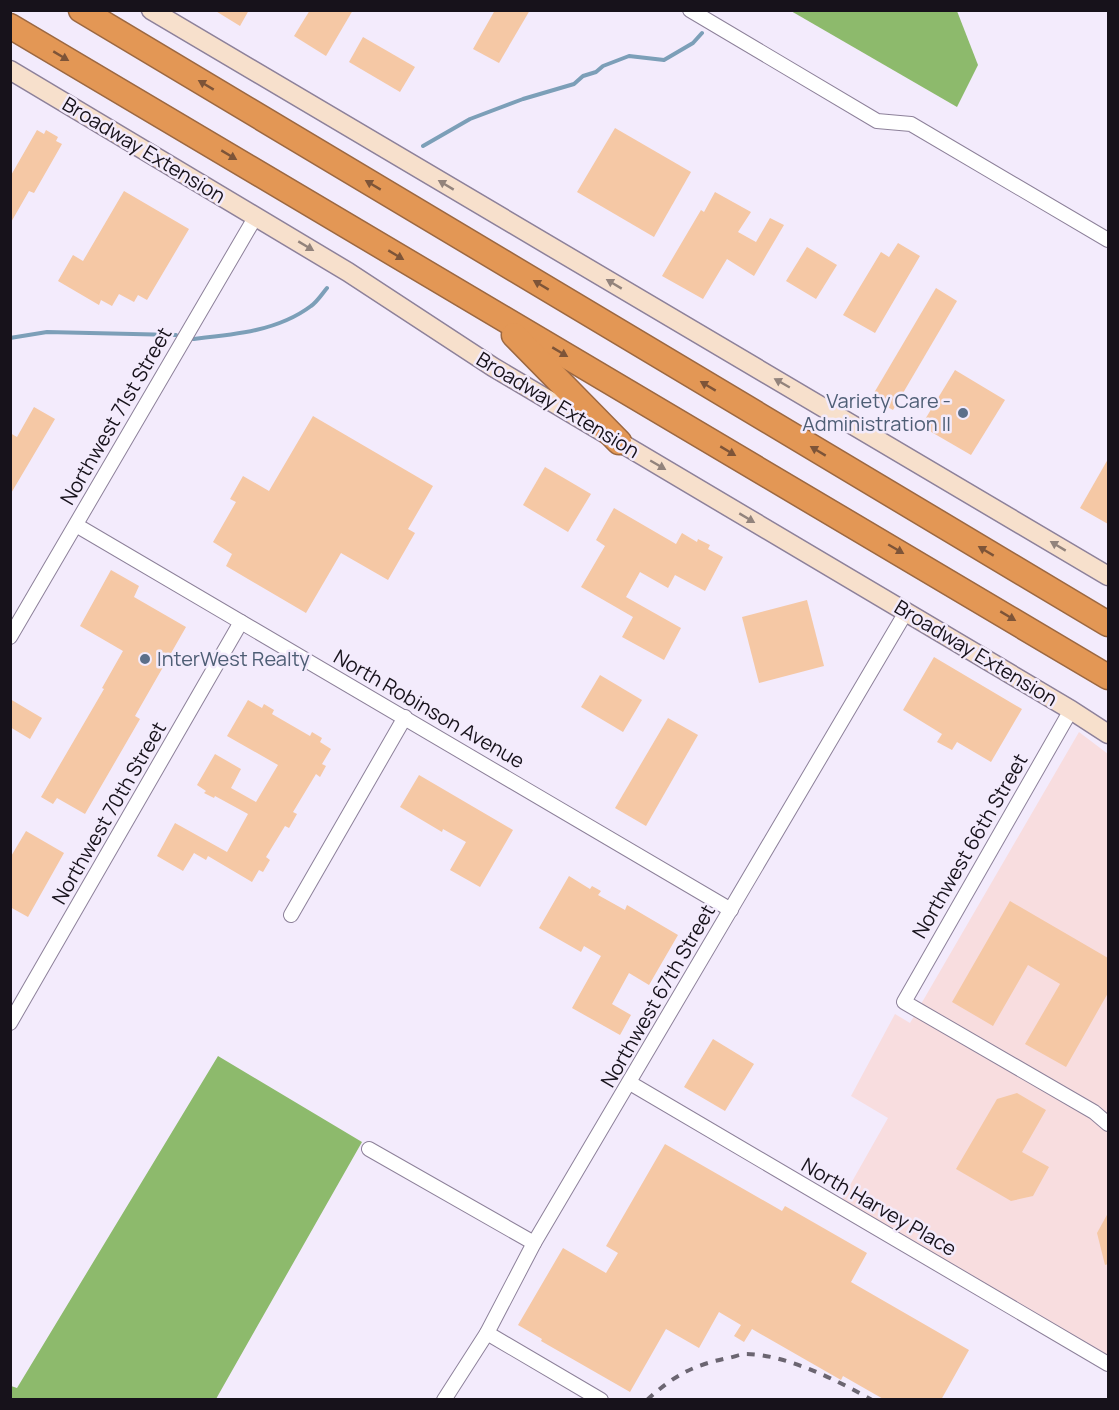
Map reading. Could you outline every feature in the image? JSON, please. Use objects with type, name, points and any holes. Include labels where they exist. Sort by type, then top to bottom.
[{"type":"highway","points":[[81,10],[1108,624]]},
{"type":"highway","name":"Broadway Extension","points":[[10,26],[1108,676]]},
{"type":"highway","points":[[491,311],[619,442]]},
{"type":"main road","points":[[151,10],[1108,576]]},
{"type":"main road","name":"Broadway Extension","points":[[10,70],[377,290],[493,367],[1108,734]]},
{"type":"street","points":[[690,10],[877,121],[911,124],[1108,240]]},
{"type":"street","name":"Northwest 71st Street","points":[[10,637],[256,216]]},
{"type":"street","name":"North Robinson Avenue","points":[[76,525],[731,910]]},
{"type":"street","name":"Northwest 67th Street","points":[[444,1400],[487,1333],[534,1243],[906,612]]},
{"type":"street","name":"Northwest 70th Street","points":[[10,1023],[241,622]]},
{"type":"street","name":"Northwest 66th Street","points":[[1071,710],[904,1002],[1094,1112],[1108,1124]]},
{"type":"street","points":[[291,915],[405,717]]},
{"type":"street","name":"North Harvey Place","points":[[630,1083],[1108,1364]]},
{"type":"street","points":[[369,1149],[534,1243]]},
{"type":"street","points":[[487,1333],[601,1400]]},
{"type":"shaded area","points":[[1079,732],[1108,754],[1108,1357],[841,1201],[888,1118],[851,1096],[895,1014],[910,1023]]},
{"type":"green space","points":[[791,11],[957,11],[978,65],[957,107]]},
{"type":"green space","points":[[218,1056],[362,1142],[216,1399],[11,1399],[11,1386],[17,1388]]},
{"type":"building","points":[[214,10],[249,10],[240,26]]},
{"type":"building","points":[[310,10],[353,10],[326,56],[294,36]]},
{"type":"building","points":[[495,10],[530,10],[499,63],[473,49]]},
{"type":"building","points":[[363,37],[415,67],[400,92],[349,62]]},
{"type":"building","points":[[615,128],[691,172],[654,237],[577,192]]},
{"type":"building","points":[[37,130],[44,134],[46,130],[58,137],[56,141],[62,144],[34,193],[29,191],[10,224],[10,177]]},
{"type":"building","points":[[124,191],[189,229],[147,300],[138,295],[134,302],[119,294],[112,306],[101,300],[99,305],[58,281],[73,255],[83,261]]},
{"type":"building","points":[[715,192],[751,212],[738,232],[756,242],[770,218],[784,225],[754,276],[727,259],[703,299],[662,276],[701,210],[704,212]]},
{"type":"building","points":[[898,243],[920,256],[875,333],[843,315],[881,252],[889,257]]},
{"type":"building","points":[[807,247],[837,265],[816,299],[786,281]]},
{"type":"building","points":[[936,288],[957,301],[893,410],[871,398]]},
{"type":"building","name":"Variety Care - Administration II","points":[[955,370],[1005,400],[971,455],[921,426]]},
{"type":"building","points":[[34,407],[55,419],[10,495],[10,433],[17,437]]},
{"type":"building","points":[[313,416],[433,486],[408,529],[415,533],[388,580],[341,553],[306,613],[226,566],[232,554],[213,542],[236,502],[230,499],[243,476],[269,491]]},
{"type":"building","points":[[1108,459],[1108,524],[1080,508]]},
{"type":"building","points":[[545,467],[591,494],[568,532],[523,505]]},
{"type":"building","points":[[614,508],[676,544],[682,533],[697,542],[698,539],[710,545],[708,549],[723,557],[705,591],[675,575],[668,588],[640,572],[626,597],[681,628],[664,660],[622,637],[633,617],[581,587],[605,546],[596,540]]},
{"type":"building","points":[[111,570],[139,586],[134,597],[186,627],[135,716],[140,719],[85,814],[57,798],[53,804],[41,797],[104,689],[102,688],[123,651],[80,626]]},
{"type":"building","points":[[807,600],[824,666],[759,683],[742,617]]},
{"type":"building","points":[[934,657],[1022,709],[991,762],[957,742],[952,750],[937,742],[942,734],[903,710]]},
{"type":"building","points":[[600,675],[642,700],[623,732],[581,707]]},
{"type":"building","points":[[10,699],[42,718],[30,739],[10,727]]},
{"type":"building","points":[[248,700],[262,708],[264,704],[274,710],[272,714],[310,736],[312,732],[322,738],[320,742],[331,749],[322,764],[326,766],[320,777],[316,774],[293,812],[297,814],[289,828],[285,826],[266,857],[270,860],[263,872],[259,870],[252,882],[208,856],[206,860],[194,853],[183,871],[157,856],[175,823],[227,852],[248,814],[215,796],[214,798],[204,793],[206,791],[197,785],[215,754],[241,769],[231,788],[256,802],[278,765],[227,736]]},
{"type":"building","points":[[668,718],[698,735],[646,826],[615,808]]},
{"type":"building","points":[[419,775],[513,830],[480,887],[450,870],[466,842],[443,829],[442,832],[400,807]]},
{"type":"building","points":[[26,831],[64,853],[28,917],[10,907],[10,858]]},
{"type":"building","points":[[569,876],[590,889],[592,886],[601,891],[598,895],[625,910],[627,905],[678,935],[649,985],[629,973],[612,1004],[631,1015],[620,1035],[572,1008],[601,956],[584,946],[581,952],[539,928]]},
{"type":"building","points":[[1010,901],[1108,958],[1108,993],[1066,1067],[1025,1044],[1060,984],[1028,965],[993,1026],[952,1002]]},
{"type":"building","points":[[713,1039],[754,1064],[725,1111],[684,1087]]},
{"type":"building","points":[[1017,1093],[1046,1110],[1022,1152],[1049,1167],[1033,1196],[1011,1201],[956,1169],[997,1099]]},
{"type":"building","points":[[665,1144],[782,1211],[785,1206],[867,1253],[851,1282],[969,1350],[941,1400],[885,1400],[843,1376],[841,1380],[752,1329],[744,1342],[734,1336],[741,1325],[719,1312],[699,1348],[666,1329],[630,1392],[541,1341],[542,1339],[518,1325],[563,1248],[606,1273],[618,1253],[606,1246]]},
{"type":"building","points":[[1108,1213],[1108,1264],[1105,1265],[1097,1233]]},
{"type":"waterway","points":[[423,146],[470,119],[523,99],[574,84],[583,76],[629,56],[664,60],[693,43],[702,33]]},
{"type":"waterway","points":[[193,339],[255,330],[284,321],[313,304],[327,288]]},
{"type":"waterway","points":[[10,338],[47,332],[176,335]]},
{"type":"railway","points":[[647,1400],[666,1384],[694,1368],[746,1354],[778,1359],[811,1370],[872,1400]]},
{"type":"place","name":"Variety Care - Administration II","points":[[963,413]]},
{"type":"place","name":"InterWest Realty","points":[[145,659]]}]
